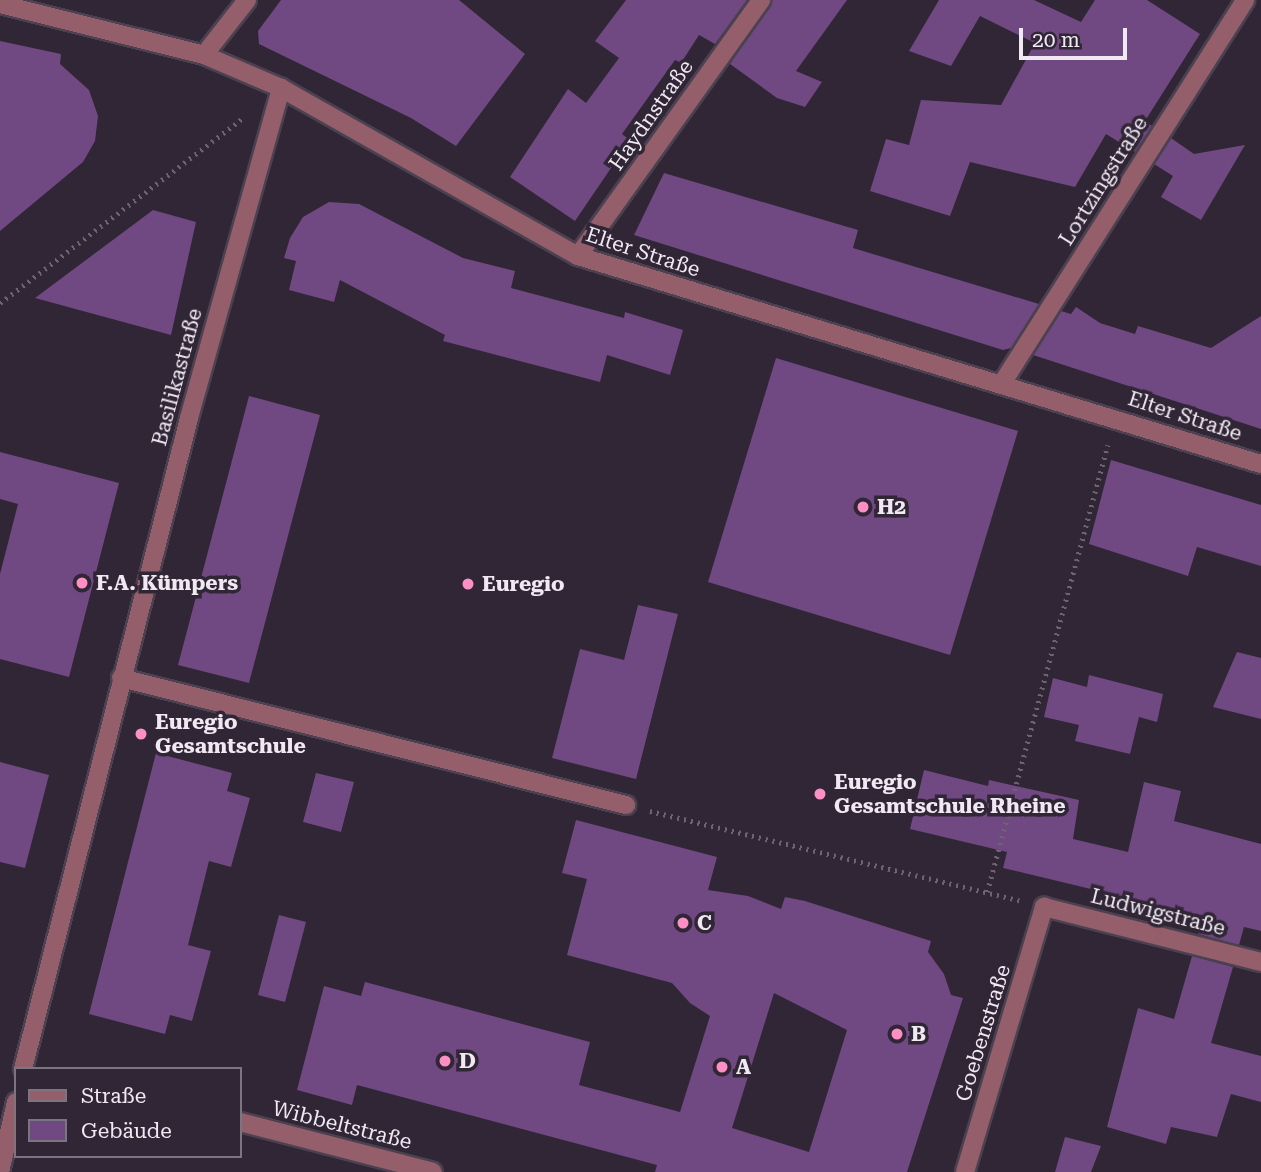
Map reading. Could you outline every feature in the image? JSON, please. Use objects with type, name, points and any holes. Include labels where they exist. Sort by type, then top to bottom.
[{"type":"street","points":[[205,55],[247,0]]},
{"type":"street","name":"Haydnstraße","points":[[578,256],[761,0]]},
{"type":"street","name":"Lortzingstraße","points":[[1001,385],[1245,0]]},
{"type":"street","name":"Elter Straße","points":[[0,4],[205,55],[281,89],[578,256],[1001,385],[1116,417],[1261,464]]},
{"type":"street","name":"Basilikastraße","points":[[26,1067],[121,678],[281,89]]},
{"type":"street","points":[[121,678],[626,805]]},
{"type":"street","name":"Ludwigstraße","points":[[1044,907],[1261,962]]},
{"type":"street","name":"Goebenstraße","points":[[965,1172],[1044,907]]},
{"type":"street","points":[[0,1172],[14,1111]]},
{"type":"street","name":"Wibbeltstraße","points":[[242,1123],[433,1172]]},
{"type":"path","points":[[0,303],[281,89]]},
{"type":"path","points":[[987,892],[1116,417]]},
{"type":"path","points":[[626,805],[1044,907]]},
{"type":"building","points":[[281,0],[459,0],[525,54],[456,146],[411,118],[259,44],[258,31]]},
{"type":"building","points":[[626,0],[747,0],[715,44],[699,35],[681,63],[675,60],[622,134],[630,140],[575,221],[510,177],[568,89],[586,103],[619,58],[595,41]]},
{"type":"building","points":[[772,0],[847,0],[796,71],[822,82],[805,107],[777,98],[730,64]]},
{"type":"building","points":[[939,0],[1034,0],[1081,22],[1095,0],[1147,0],[1200,34],[1145,121],[1152,126],[1135,152],[1106,134],[1075,187],[970,162],[950,216],[870,191],[886,139],[909,145],[921,100],[1001,105],[1035,43],[980,16],[951,66],[909,51]]},
{"type":"building","points":[[0,41],[61,54],[60,64],[89,90],[98,116],[95,141],[83,162],[0,231]]},
{"type":"building","points":[[1171,138],[1194,154],[1245,145],[1201,220],[1161,197],[1173,176],[1154,164]]},
{"type":"building","points":[[664,173],[858,230],[853,248],[1039,304],[1011,348],[1003,350],[634,235]]},
{"type":"building","points":[[329,202],[359,204],[463,258],[515,271],[511,288],[624,318],[625,312],[683,330],[670,375],[607,355],[600,382],[443,341],[445,335],[340,280],[334,302],[289,290],[296,261],[284,258],[290,238],[303,217]]},
{"type":"building","points":[[153,210],[196,222],[171,335],[35,298]]},
{"type":"building","points":[[1076,307],[1100,323],[1135,334],[1138,326],[1211,348],[1261,316],[1261,429],[1033,355],[1061,311],[1071,314]]},
{"type":"building","name":"H2","points":[[776,358],[1018,431],[950,655],[708,582]]},
{"type":"building","points":[[249,396],[320,415],[249,683],[178,665]]},
{"type":"building","points":[[0,452],[119,483],[69,677],[0,659],[0,574],[18,504],[0,499]]},
{"type":"building","points":[[1111,460],[1261,505],[1261,566],[1197,547],[1188,576],[1089,544]]},
{"type":"building","points":[[638,605],[678,614],[636,779],[552,758],[580,649],[624,660]]},
{"type":"building","points":[[1237,652],[1261,658],[1261,719],[1213,707]]},
{"type":"building","points":[[1089,675],[1163,694],[1157,722],[1139,717],[1130,754],[1075,741],[1079,725],[1044,717],[1053,678],[1087,687]]},
{"type":"building","points":[[156,753],[232,773],[227,791],[250,798],[231,867],[209,861],[188,945],[211,951],[192,1021],[170,1015],[165,1034],[89,1014]]},
{"type":"building","points":[[0,762],[49,775],[25,868],[0,862]]},
{"type":"building","points":[[924,770],[988,786],[989,780],[1079,800],[1073,839],[1128,852],[1144,782],[1181,791],[1174,821],[1261,844],[1261,931],[1244,927],[1239,945],[1198,934],[1203,916],[1003,868],[1007,852],[910,829]]},
{"type":"building","points":[[316,773],[354,782],[341,832],[303,822]]},
{"type":"building","points":[[576,820],[717,857],[708,890],[748,896],[781,909],[785,897],[805,901],[931,941],[928,952],[944,974],[951,995],[963,998],[907,1172],[655,1172],[657,1165],[357,1085],[352,1105],[297,1090],[324,986],[361,996],[365,982],[590,1042],[579,1085],[680,1112],[710,1016],[690,1003],[672,983],[567,955],[587,879],[562,873]],"holes":[[[774,993],[847,1030],[809,1152],[732,1128]]]},
{"type":"building","points":[[279,915],[306,922],[285,1002],[258,995]]},
{"type":"building","points":[[1192,956],[1233,967],[1211,1043],[1261,1056],[1261,1102],[1231,1094],[1217,1137],[1171,1127],[1166,1144],[1107,1127],[1138,1008],[1174,1019]]},
{"type":"building","points":[[1065,1137],[1101,1146],[1091,1172],[1055,1172]]},
{"type":"place","name":"H2","points":[[863,507]]},
{"type":"place","name":"F.A. Kümpers","points":[[82,583]]},
{"type":"place","name":"Euregio","points":[[468,584]]},
{"type":"place","name":"Euregio Gesamtschule","points":[[141,734]]},
{"type":"place","name":"Euregio Gesamtschule Rheine","points":[[820,794]]},
{"type":"place","name":"C","points":[[683,923]]},
{"type":"place","name":"B","points":[[897,1034]]},
{"type":"place","name":"D","points":[[445,1061]]},
{"type":"place","name":"A","points":[[722,1067]]}]
